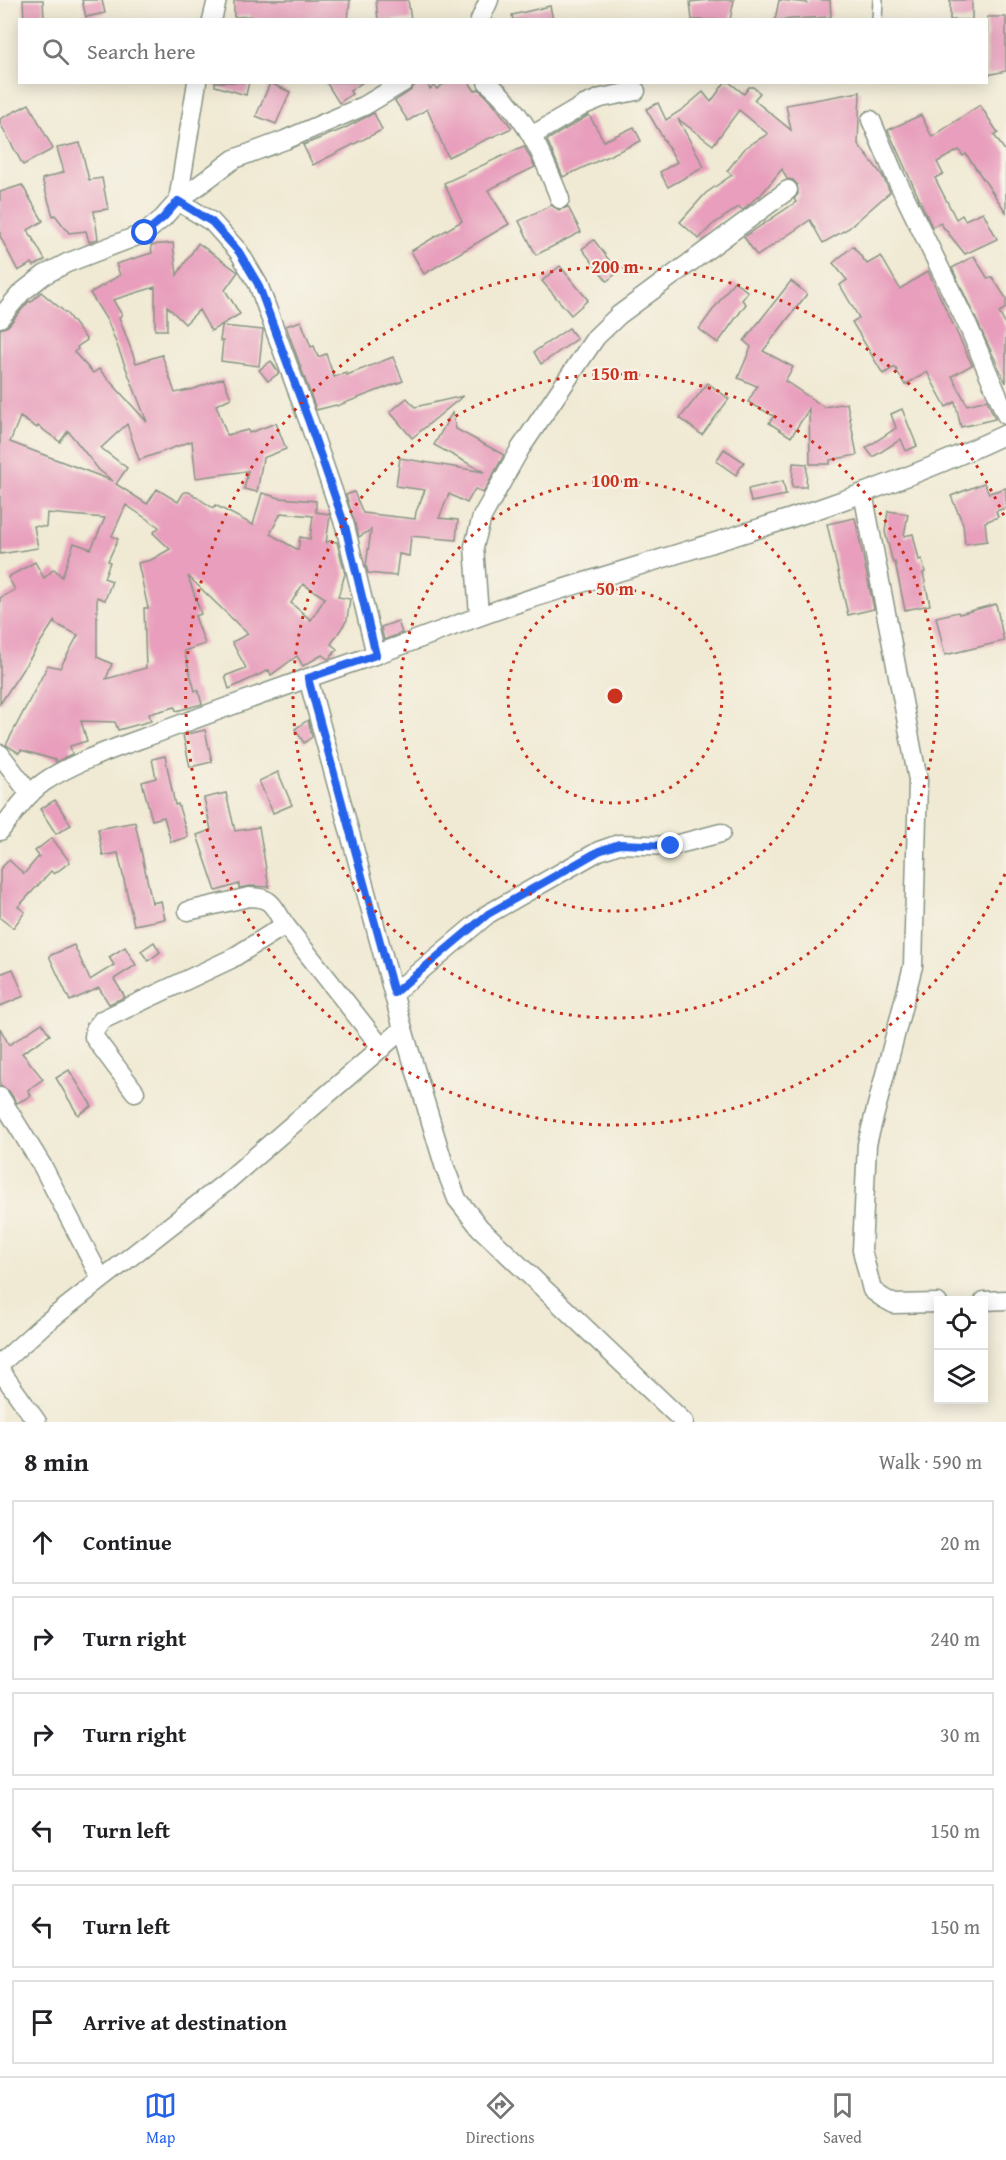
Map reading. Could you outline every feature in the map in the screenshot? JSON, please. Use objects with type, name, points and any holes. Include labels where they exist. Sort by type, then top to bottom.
[{"type":"street","points":[[212,18],[217,0]]},
{"type":"street","points":[[481,18],[489,0]]},
{"type":"street","points":[[178,201],[197,84]]},
{"type":"street","points":[[0,318],[21,293],[44,275],[67,263],[145,233],[178,201],[234,159],[285,140],[364,105],[401,84]]},
{"type":"street","points":[[489,84],[533,135],[560,198]]},
{"type":"street","points":[[533,135],[600,98],[636,91]]},
{"type":"street","points":[[871,120],[895,176],[969,328],[1006,415]]},
{"type":"street","points":[[479,615],[474,546],[482,517],[520,449],[596,337],[619,315],[788,190]]},
{"type":"street","points":[[178,201],[212,222],[239,252],[258,284],[345,526],[376,655]]},
{"type":"street","points":[[0,831],[30,794],[43,783],[61,772],[116,748],[411,643],[479,615],[863,493],[965,454],[1006,434]]},
{"type":"street","points":[[863,493],[918,780],[913,966],[867,1144],[862,1250],[872,1290],[894,1304],[934,1303]]},
{"type":"street","points":[[308,678],[403,1029],[444,1165],[457,1199],[480,1228],[684,1422]]},
{"type":"street","points":[[0,754],[30,794]]},
{"type":"street","points":[[394,993],[488,914],[599,851],[619,844],[671,846],[720,832]]},
{"type":"street","points":[[188,911],[249,897],[268,900],[285,925],[382,1047]]},
{"type":"street","points":[[135,1092],[94,1037],[95,1029],[102,1020],[231,959],[285,925]]},
{"type":"street","points":[[0,1364],[42,1326],[225,1183],[403,1029]]},
{"type":"street","points":[[0,1097],[43,1167],[101,1279]]},
{"type":"street","points":[[988,1301],[1006,1300]]},
{"type":"street","points":[[0,1370],[37,1422]]},
{"type":"lane","points":[[877,18],[878,0]]},
{"type":"building","points":[[23,0],[43,0],[44,18],[24,18]]},
{"type":"building","points":[[82,0],[102,0],[105,13],[86,17]]},
{"type":"building","points":[[234,0],[350,0],[348,18],[234,17]]},
{"type":"building","points":[[376,0],[408,0],[411,18],[378,18]]},
{"type":"building","points":[[734,0],[730,18],[692,18],[690,2]]},
{"type":"building","points":[[779,0],[807,3],[807,0],[830,0],[831,17],[775,18]]},
{"type":"building","points":[[950,0],[972,0],[972,18],[950,18]]},
{"type":"building","points":[[550,6],[553,18],[513,18],[512,15]]},
{"type":"building","points":[[1006,17],[1006,71],[988,75],[988,18]]},
{"type":"building","points":[[215,84],[249,84],[246,95],[215,86]]},
{"type":"building","points":[[270,84],[290,92],[276,124],[256,116]]},
{"type":"building","points":[[327,84],[360,84],[350,91],[352,94],[339,103]]},
{"type":"building","points":[[415,84],[427,84],[430,89],[434,86],[437,89],[443,84],[470,84],[475,91],[479,89],[493,103],[512,128],[448,157],[427,109],[408,121],[395,101],[410,91]]},
{"type":"building","points":[[724,84],[732,84],[744,94],[749,87],[753,87],[760,93],[754,100],[791,130],[786,105],[860,92],[858,144],[882,175],[890,192],[849,228],[823,243],[810,220],[757,256],[744,237],[796,202],[794,199],[798,194],[797,184],[787,179],[782,169],[759,197],[743,210],[739,207],[712,225],[699,239],[680,222],[706,193],[732,175],[727,171],[746,147],[768,134],[739,110],[713,145],[678,119],[704,167],[668,187],[660,172],[677,162],[646,109],[658,103],[666,120],[703,92],[711,102]]},
{"type":"building","points":[[29,104],[53,149],[23,165],[0,119]]},
{"type":"building","points":[[980,105],[998,133],[994,135],[1006,152],[1006,212],[966,154],[963,156],[959,150],[937,162],[943,174],[935,178],[956,219],[962,215],[965,220],[983,212],[997,239],[965,254],[940,223],[932,227],[888,130],[921,115],[932,137]]},
{"type":"building","points":[[374,113],[382,130],[313,165],[303,145],[343,129]]},
{"type":"building","points":[[589,115],[604,141],[634,127],[641,141],[563,177],[547,140]]},
{"type":"building","points":[[80,143],[89,180],[102,178],[108,209],[94,211],[98,239],[89,242],[86,231],[69,233],[55,215],[53,216],[42,179],[64,172],[57,148]]},
{"type":"building","points":[[524,146],[535,167],[488,190],[509,224],[424,274],[411,251],[462,221],[444,183]]},
{"type":"building","points":[[22,185],[43,221],[28,230],[45,260],[34,266],[32,263],[18,271],[0,236],[0,192]]},
{"type":"building","points":[[551,205],[559,210],[568,207],[581,232],[536,255],[519,221]]},
{"type":"building","points":[[594,240],[618,272],[607,281],[582,249]]},
{"type":"building","points":[[173,243],[177,275],[198,243],[238,272],[225,290],[240,314],[211,331],[199,310],[185,324],[167,306],[167,330],[155,330],[155,287],[113,300],[122,315],[119,317],[136,363],[162,355],[175,393],[194,389],[223,378],[231,398],[216,405],[227,435],[248,430],[249,433],[276,423],[286,449],[263,458],[257,492],[244,489],[248,471],[196,478],[192,441],[139,460],[127,424],[101,448],[127,468],[116,484],[147,504],[157,489],[178,502],[184,492],[189,492],[213,508],[215,505],[253,525],[262,493],[280,498],[316,501],[316,512],[330,516],[326,543],[337,542],[345,574],[338,597],[350,599],[347,620],[331,644],[337,649],[330,658],[322,655],[303,666],[297,656],[271,675],[269,670],[229,689],[225,676],[246,668],[232,642],[248,634],[188,576],[201,614],[195,616],[205,644],[184,651],[195,691],[198,690],[202,704],[176,711],[175,707],[149,714],[151,721],[118,730],[115,722],[81,721],[87,741],[70,746],[72,754],[56,762],[21,750],[19,753],[6,745],[48,665],[60,668],[78,635],[54,623],[55,620],[0,704],[0,598],[15,590],[8,577],[35,562],[44,578],[54,569],[62,577],[74,543],[91,549],[105,518],[47,513],[46,527],[34,526],[38,548],[0,554],[0,329],[8,326],[29,301],[31,302],[41,292],[67,314],[87,340],[74,352],[93,373],[99,369],[147,422],[108,322],[90,293],[120,275],[116,264],[152,253],[151,245]],"holes":[[[20,417],[37,428],[38,426],[60,442],[68,431],[99,470],[113,481],[10,442]],[[126,505],[159,527],[153,533],[170,549],[151,560],[138,563],[148,608],[144,608],[146,668],[106,679],[112,664],[97,657],[97,597],[105,600],[112,581],[104,578],[110,562],[108,561],[118,539],[112,536]],[[281,513],[313,516],[310,539],[300,537],[298,550],[270,534]],[[303,584],[325,598],[311,620],[291,603]]]},
{"type":"building","points":[[853,246],[867,264],[881,256],[900,289],[928,271],[972,365],[952,376],[967,405],[987,400],[995,419],[961,427],[955,402],[946,407],[927,372],[905,385],[895,367],[883,374],[852,322],[859,318],[840,285],[847,280],[833,263]]},
{"type":"building","points":[[974,256],[988,279],[992,277],[1006,298],[1006,308],[999,312],[1006,326],[1006,383],[952,268]]},
{"type":"building","points":[[560,266],[588,300],[571,315],[542,281]]},
{"type":"building","points":[[734,281],[748,292],[742,300],[746,304],[718,343],[699,329]]},
{"type":"building","points":[[791,281],[807,294],[763,351],[793,367],[785,381],[824,407],[847,403],[857,455],[830,460],[830,464],[810,464],[809,409],[791,437],[769,423],[774,416],[748,402],[757,386],[738,378],[751,347],[744,341]]},
{"type":"building","points":[[301,321],[311,347],[314,346],[318,357],[326,354],[334,377],[346,373],[347,375],[393,357],[403,381],[337,406],[316,410],[286,326]]},
{"type":"building","points":[[222,326],[263,330],[259,366],[221,361]]},
{"type":"building","points":[[569,328],[577,339],[541,364],[534,352]]},
{"type":"building","points":[[271,361],[279,373],[268,381],[259,370]]},
{"type":"building","points":[[708,383],[729,399],[702,435],[680,418]]},
{"type":"building","points":[[463,396],[412,438],[390,412],[407,398],[415,407]]},
{"type":"building","points":[[902,409],[917,446],[906,451],[901,439],[873,457],[866,448],[896,428],[891,414]]},
{"type":"building","points":[[452,413],[456,429],[504,455],[483,493],[475,489],[467,503],[449,494],[439,518],[458,520],[456,540],[411,536],[409,556],[399,554],[396,576],[368,573],[366,566],[371,530],[359,537],[346,495],[354,492],[363,513],[415,519],[425,490],[396,486],[400,458],[484,472],[434,445]]},
{"type":"building","points":[[724,449],[744,462],[736,475],[716,461]]},
{"type":"building","points":[[793,463],[807,464],[806,487],[792,487]]},
{"type":"building","points":[[783,481],[786,495],[751,502],[748,489]]},
{"type":"building","points":[[984,483],[989,493],[1006,488],[1006,508],[996,511],[998,517],[985,522],[987,541],[965,544],[963,524],[951,496]]},
{"type":"building","points":[[888,511],[908,514],[904,536],[913,534],[919,560],[922,559],[930,605],[905,610],[895,562],[893,563],[885,532]]},
{"type":"building","points":[[855,518],[874,609],[848,615],[827,524]]},
{"type":"building","points":[[996,604],[1004,641],[945,655],[936,617],[958,612],[959,614]]},
{"type":"building","points":[[398,621],[402,633],[384,640],[381,627]]},
{"type":"building","points":[[308,720],[312,737],[304,743],[295,729]]},
{"type":"building","points":[[205,730],[212,762],[190,767],[183,735]]},
{"type":"building","points":[[165,756],[175,805],[178,804],[188,837],[171,842],[164,817],[152,820],[142,782],[156,778],[152,759]]},
{"type":"building","points":[[278,772],[292,805],[273,813],[259,781]]},
{"type":"building","points":[[226,793],[235,831],[259,827],[269,887],[239,888],[239,884],[216,891],[197,835],[211,830],[204,798]]},
{"type":"building","points":[[55,800],[71,825],[56,834],[40,809]]},
{"type":"building","points":[[135,822],[152,903],[161,901],[165,919],[134,925],[118,853],[103,856],[98,829]]},
{"type":"building","points":[[52,838],[70,862],[54,874],[51,871],[18,907],[25,912],[13,928],[0,918],[0,869],[9,860],[24,874],[39,856],[35,851]]},
{"type":"building","points":[[154,942],[160,952],[148,961],[141,951]]},
{"type":"building","points":[[74,945],[90,980],[114,965],[109,957],[125,947],[136,965],[114,979],[125,997],[109,1004],[99,988],[70,1001],[49,956]]},
{"type":"building","points":[[13,969],[24,996],[0,1006],[0,974]]},
{"type":"building","points":[[42,1023],[50,1035],[22,1053],[43,1079],[28,1090],[31,1096],[17,1103],[9,1091],[0,1086],[0,1028],[9,1045]]},
{"type":"building","points":[[69,1070],[92,1106],[78,1115],[56,1078]]},
{"type":"route","points":[[145,233],[178,201],[212,222],[239,252],[258,284],[345,526],[376,655],[308,678],[394,993],[488,914],[599,851],[619,844],[671,846]]}]
